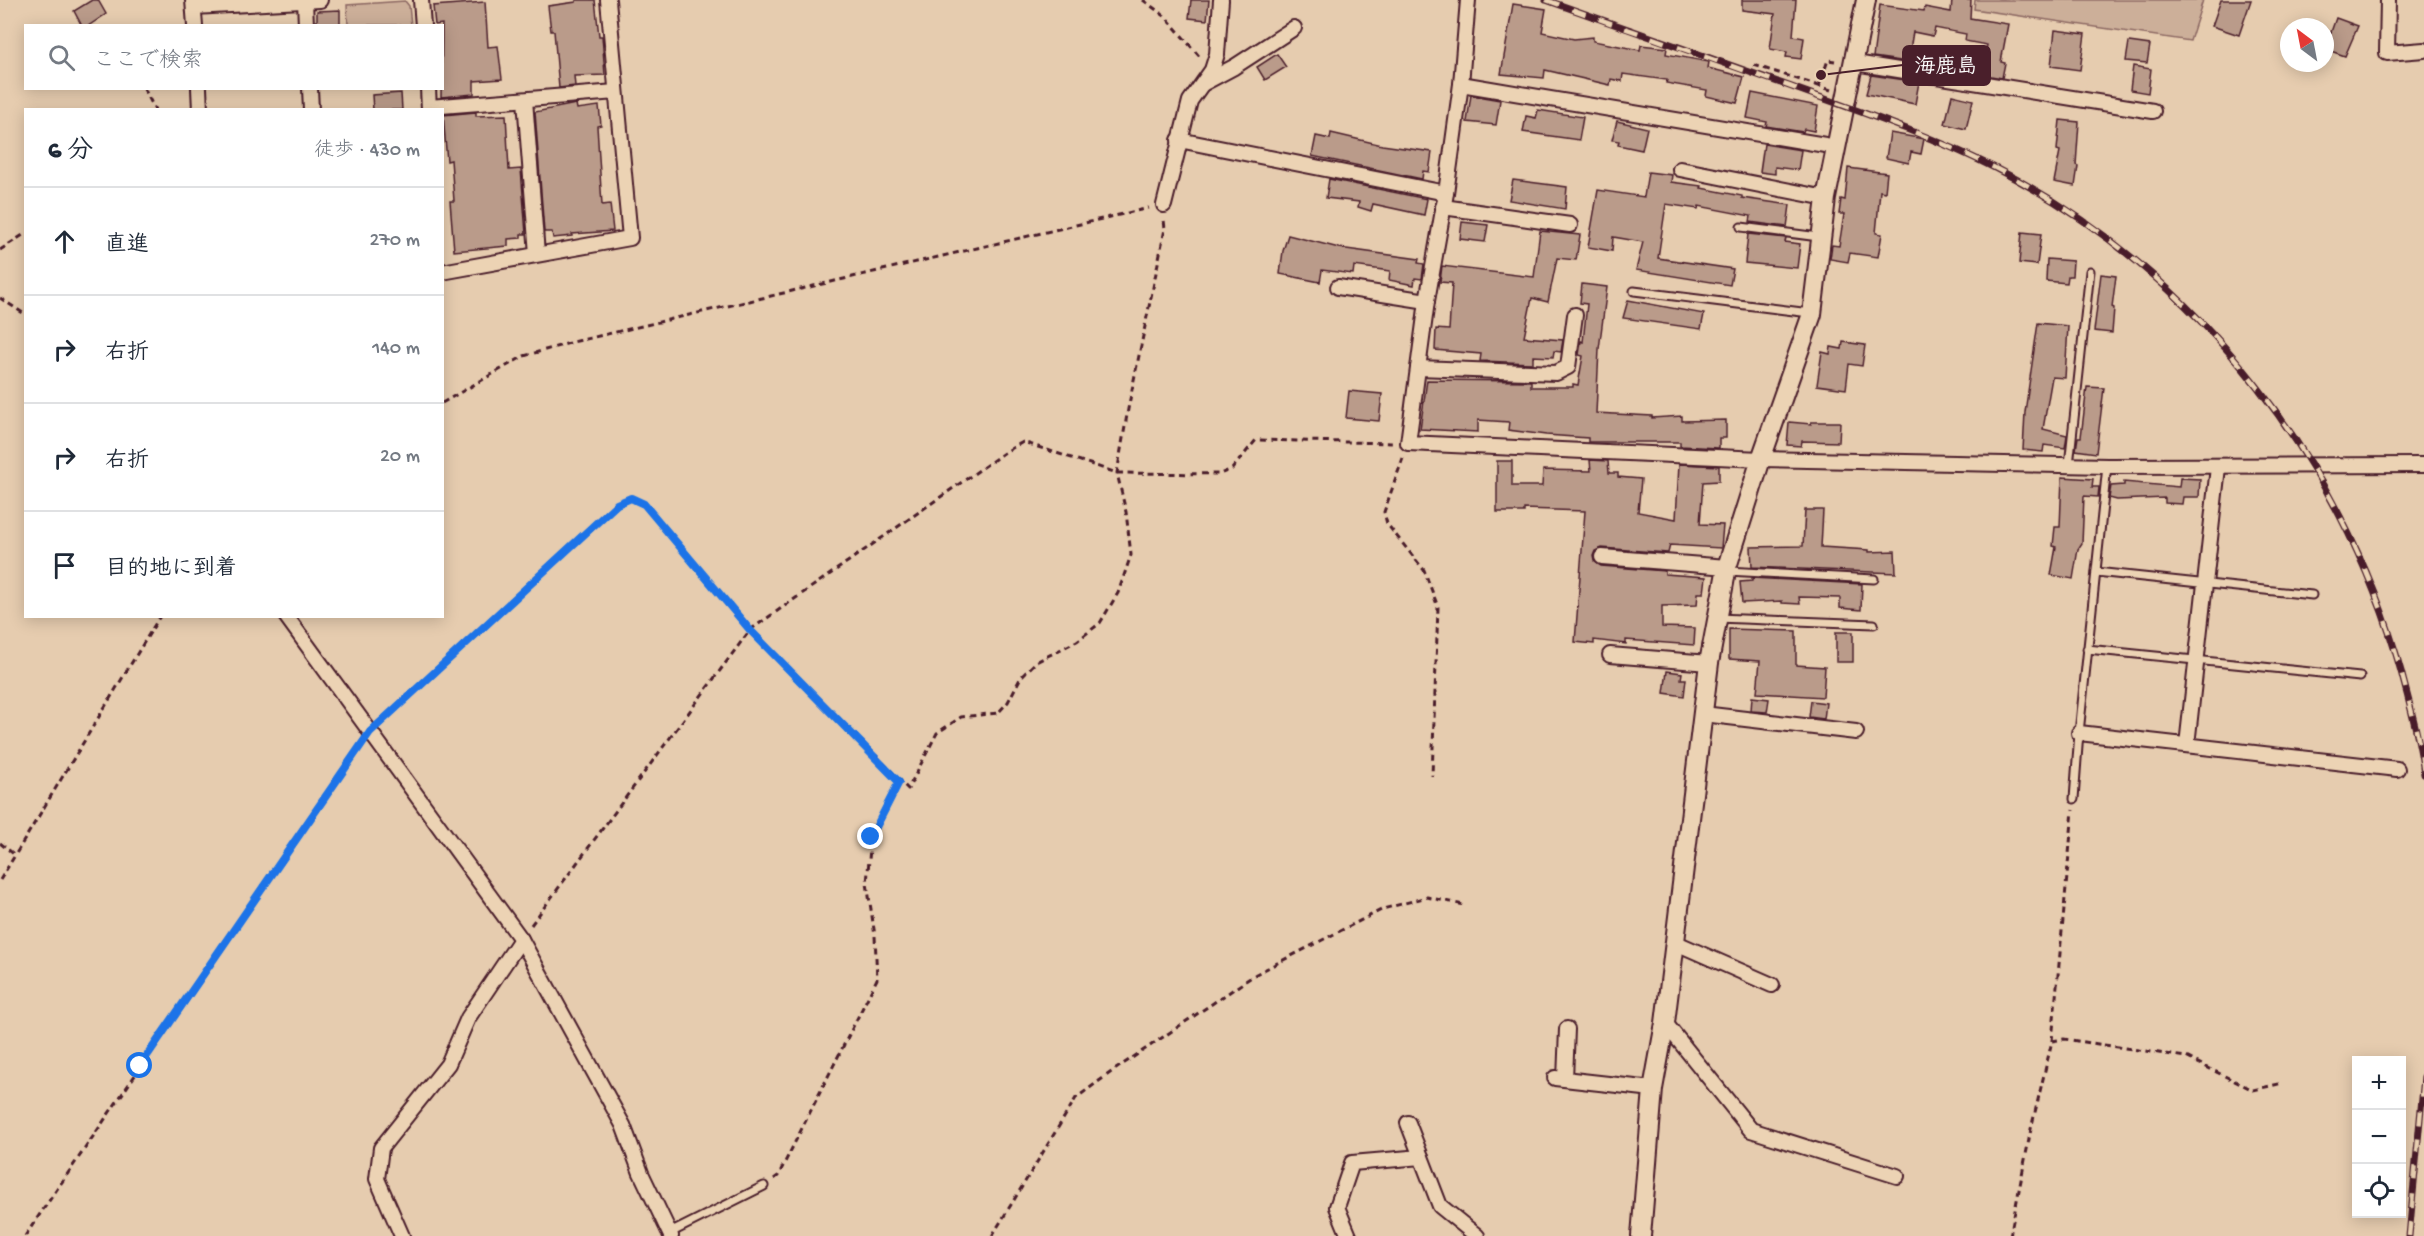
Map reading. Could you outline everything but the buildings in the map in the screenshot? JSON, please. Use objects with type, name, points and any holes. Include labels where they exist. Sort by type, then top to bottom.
[{"type":"street","points":[[305,0],[306,24]]},
{"type":"street","points":[[195,24],[194,4],[320,0]]},
{"type":"street","points":[[421,0],[423,24]]},
{"type":"street","points":[[444,272],[630,238],[608,0]]},
{"type":"street","points":[[1164,205],[1190,101],[1212,70],[1217,54],[1221,0]]},
{"type":"street","points":[[1468,0],[1461,84],[1446,193],[1427,301],[1408,444],[1761,459],[2107,466],[2424,465]]},
{"type":"street","points":[[1641,1236],[1653,1089],[1665,1023],[1709,663],[1717,618],[1727,569],[1761,459],[1812,314],[1826,198],[1837,147],[1848,63],[1866,0]]},
{"type":"street","points":[[2388,0],[2387,52],[2424,50]]},
{"type":"street","points":[[1202,84],[1234,68],[1294,28]]},
{"type":"street","points":[[1848,63],[2153,111]]},
{"type":"street","points":[[1461,84],[1837,147]]},
{"type":"street","points":[[199,90],[201,108]]},
{"type":"street","points":[[310,90],[311,108]]},
{"type":"street","points":[[428,90],[429,108],[616,92]]},
{"type":"street","points":[[525,100],[537,254]]},
{"type":"street","points":[[1179,140],[1446,193]]},
{"type":"street","points":[[1680,169],[1826,198]]},
{"type":"street","points":[[1443,207],[1570,225]]},
{"type":"street","points":[[1338,287],[1427,301]]},
{"type":"street","points":[[1418,368],[1556,373],[1568,367],[1575,315]]},
{"type":"street","points":[[2187,746],[2218,467]]},
{"type":"street","points":[[1602,557],[1727,569]]},
{"type":"street","points":[[287,618],[521,939],[623,1125],[640,1173],[669,1235]]},
{"type":"street","points":[[1610,654],[1709,663]]},
{"type":"street","points":[[1703,714],[1856,732]]},
{"type":"street","points":[[2079,733],[2397,769]]},
{"type":"street","points":[[397,1233],[377,1179],[381,1148],[448,1064],[468,1018],[521,939]]},
{"type":"street","points":[[1674,942],[1772,985]]},
{"type":"street","points":[[1665,1023],[1751,1130],[1897,1176]]},
{"type":"street","points":[[1567,1029],[1560,1078],[1653,1089]]},
{"type":"street","points":[[1408,1123],[1440,1206],[1478,1236]]},
{"type":"street","points":[[1349,1236],[1337,1207],[1352,1163],[1421,1157]]},
{"type":"lane","points":[[1741,227],[1821,237]]},
{"type":"lane","points":[[2069,465],[2090,271]]},
{"type":"lane","points":[[1634,291],[1812,314]]},
{"type":"lane","points":[[2074,799],[2087,649],[2107,466]]},
{"type":"lane","points":[[1727,569],[1874,579]]},
{"type":"lane","points":[[2096,572],[2312,595]]},
{"type":"lane","points":[[1717,618],[1874,624]]},
{"type":"lane","points":[[2087,649],[2360,677]]},
{"type":"lane","points":[[669,1235],[764,1186]]},
{"type":"path","points":[[1143,0],[1166,17],[1212,70]]},
{"type":"path","points":[[1819,86],[1828,60],[1848,63]]},
{"type":"path","points":[[1754,65],[1819,86],[1842,102]]},
{"type":"path","points":[[145,90],[154,108]]},
{"type":"path","points":[[25,1236],[370,732],[617,504],[631,498],[644,504],[750,630],[908,789],[936,733],[961,717],[998,713],[1008,702],[1021,678],[1036,662],[1077,641],[1100,623],[1118,593],[1131,555],[1126,512],[1117,473],[1165,229],[1164,205],[573,342],[524,356],[444,402]]},
{"type":"path","points":[[0,250],[24,234]]},
{"type":"path","points":[[0,298],[24,314]]},
{"type":"path","points":[[521,939],[750,630],[995,459],[1023,442],[1117,473],[1220,474],[1232,469],[1256,440],[1408,444],[1384,512],[1387,524],[1424,570],[1438,607],[1432,776]]},
{"type":"path","points":[[0,880],[159,618]]},
{"type":"path","points":[[764,1186],[777,1176],[877,979],[875,936],[867,883],[871,837],[899,782]]},
{"type":"path","points":[[2010,1236],[2031,1129],[2052,1041],[2074,799]]},
{"type":"path","points":[[0,843],[16,855]]},
{"type":"path","points":[[992,1236],[1076,1098],[1110,1073],[1256,974],[1383,909],[1428,897],[1464,905]]},
{"type":"path","points":[[2052,1041],[2064,1039],[2186,1057],[2253,1090],[2283,1083]]},
{"type":"shaded area","points":[[1975,0],[2203,0],[2190,41],[1974,9]]},
{"type":"shaded area","points":[[405,1],[409,6],[411,24],[348,24],[347,5]]},
{"type":"railway","points":[[1546,0],[1918,133],[1968,155],[2068,210],[2137,262],[2200,321],[2257,386],[2306,457],[2348,533],[2382,612],[2407,694],[2424,774]]},
{"type":"railway","points":[[2409,1236],[2424,1077]]},
{"type":"place","name":"海鹿島","points":[[1821,75]]},
{"type":"route","points":[[140,1066],[370,732],[617,504],[631,498],[644,504],[750,630],[899,782],[871,837]]}]
